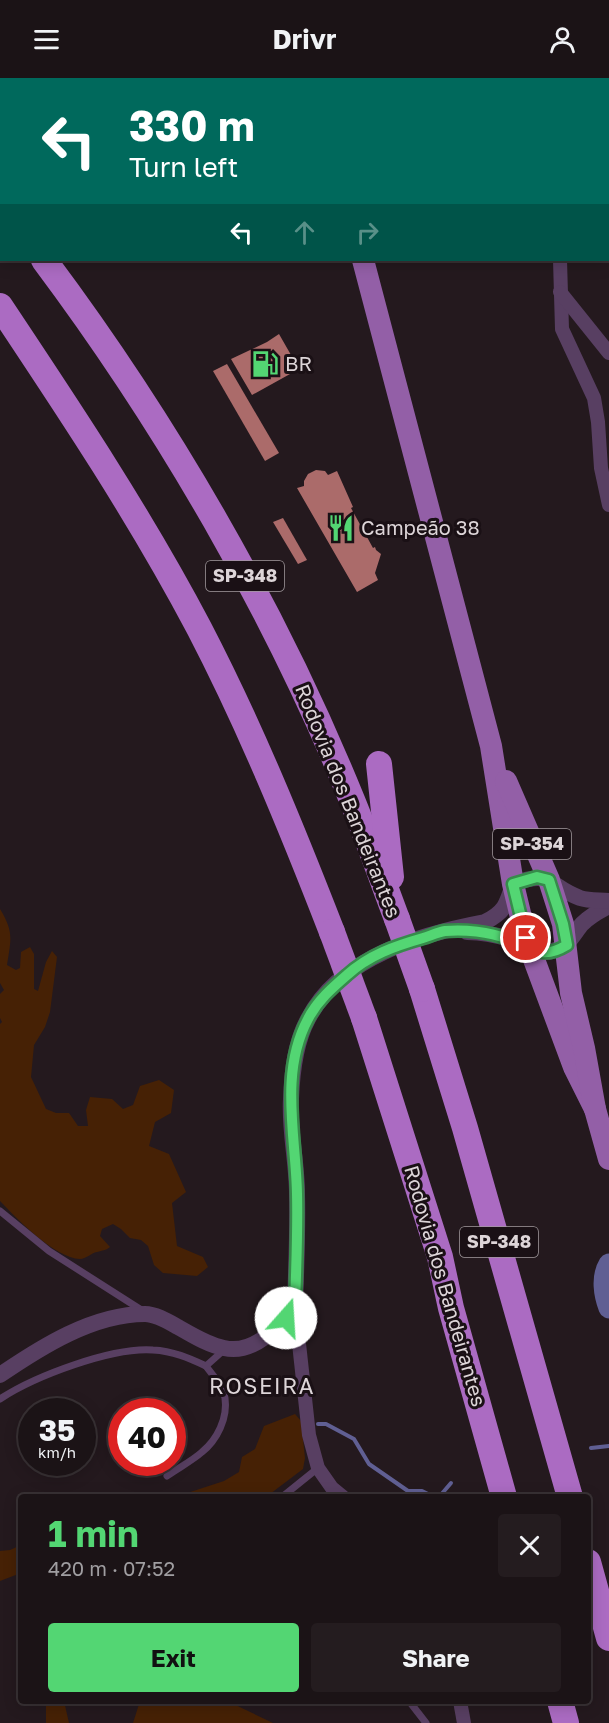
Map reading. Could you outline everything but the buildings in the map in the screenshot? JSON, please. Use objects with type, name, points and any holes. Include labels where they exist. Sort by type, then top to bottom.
[{"type":"highway","name":"Rodovia dos Bandeirantes","points":[[45,261],[112,354],[202,499],[291,665],[352,800],[422,989],[478,1172],[569,1494]]},
{"type":"highway","name":"Rodovia dos Bandeirantes","points":[[0,306],[90,439],[198,627],[243,716],[284,809],[364,1018],[440,1257],[451,1308],[503,1494]]},
{"type":"highway","points":[[379,764],[396,916]]},
{"type":"highway","points":[[591,1573],[609,1638]]},
{"type":"highway","points":[[561,1704],[566,1723]]},
{"type":"main road","name":"SP-354","points":[[363,261],[491,746],[513,884],[531,951],[574,1067],[595,1109]]},
{"type":"main road","name":"SP-354","points":[[491,746],[549,880],[563,924],[571,993],[595,1109],[609,1159]]},
{"type":"street","points":[[560,261],[562,328],[594,398],[601,468],[609,505]]},
{"type":"street","points":[[560,292],[609,353]]},
{"type":"street","points":[[339,1494],[332,1488],[318,1468],[309,1435],[295,1307],[297,1193],[291,1102],[293,1070],[299,1041],[308,1019],[324,995],[357,966],[390,948],[445,931],[485,922],[495,917],[507,903],[513,884],[537,877],[549,880],[582,898],[609,901]]},
{"type":"street","points":[[445,931],[487,933],[509,939],[531,951],[549,953],[567,945],[582,924],[609,906]]},
{"type":"street","points":[[0,1376],[41,1348],[76,1331],[120,1316],[148,1313],[168,1321],[199,1339],[225,1349],[243,1348],[268,1336],[295,1307]]},
{"type":"street","points":[[461,1704],[464,1723]]},
{"type":"lane","points":[[0,1211],[49,1251],[148,1313]]},
{"type":"lane","points":[[206,1366],[225,1349]]},
{"type":"lane","points":[[0,1399],[44,1377],[92,1359],[129,1351],[152,1350],[176,1353],[206,1366],[220,1386],[225,1398],[225,1411],[216,1436],[202,1453],[186,1463]]},
{"type":"lane","points":[[286,1494],[318,1468]]},
{"type":"lane","points":[[410,1704],[426,1723]]},
{"type":"shaded area","points":[[0,909],[8,924],[10,936],[7,965],[16,970],[20,968],[21,952],[30,947],[34,954],[34,989],[38,991],[46,962],[52,951],[57,957],[50,1012],[45,1027],[34,1045],[31,1077],[46,1109],[56,1113],[69,1113],[78,1126],[88,1126],[86,1110],[90,1097],[112,1099],[123,1109],[133,1105],[140,1086],[159,1080],[174,1090],[171,1113],[155,1122],[149,1146],[169,1154],[186,1192],[172,1203],[177,1246],[203,1257],[208,1267],[197,1276],[163,1273],[154,1265],[148,1246],[141,1240],[130,1238],[113,1224],[102,1229],[100,1236],[110,1247],[82,1259],[70,1257],[48,1245],[0,1201],[0,1024],[2,1022],[0,994],[4,990],[0,983]]},
{"type":"shaded area","points":[[295,1414],[301,1421],[305,1458],[303,1469],[270,1494],[184,1494],[224,1481],[239,1472],[242,1457],[255,1449],[264,1426]]},
{"type":"shaded area","points":[[18,1546],[18,1574],[0,1581],[0,1551]]},
{"type":"shaded area","points":[[46,1704],[65,1704],[69,1723],[46,1723]]},
{"type":"shaded area","points":[[139,1704],[233,1704],[273,1723],[133,1723]]},
{"type":"waterway","points":[[609,1264],[606,1269],[604,1286],[609,1308]]},
{"type":"waterway","points":[[318,1424],[326,1424],[354,1439],[369,1464],[408,1491],[422,1491],[428,1494]]},
{"type":"waterway","points":[[591,1448],[609,1446]]},
{"type":"waterway","points":[[442,1494],[451,1483]]},
{"type":"place","name":"BR","points":[[265,364]]},
{"type":"place","name":"Campeão 38","points":[[341,528]]},
{"type":"district","name":"ROSEIRA","points":[[262,1386]]},
{"type":"route","points":[[286,1318],[295,1307],[297,1193],[291,1102],[293,1070],[299,1041],[308,1019],[324,995],[357,966],[390,948],[445,931],[487,933],[509,939],[531,951],[549,953],[567,945],[549,880],[537,877],[513,884],[526,938]]}]
